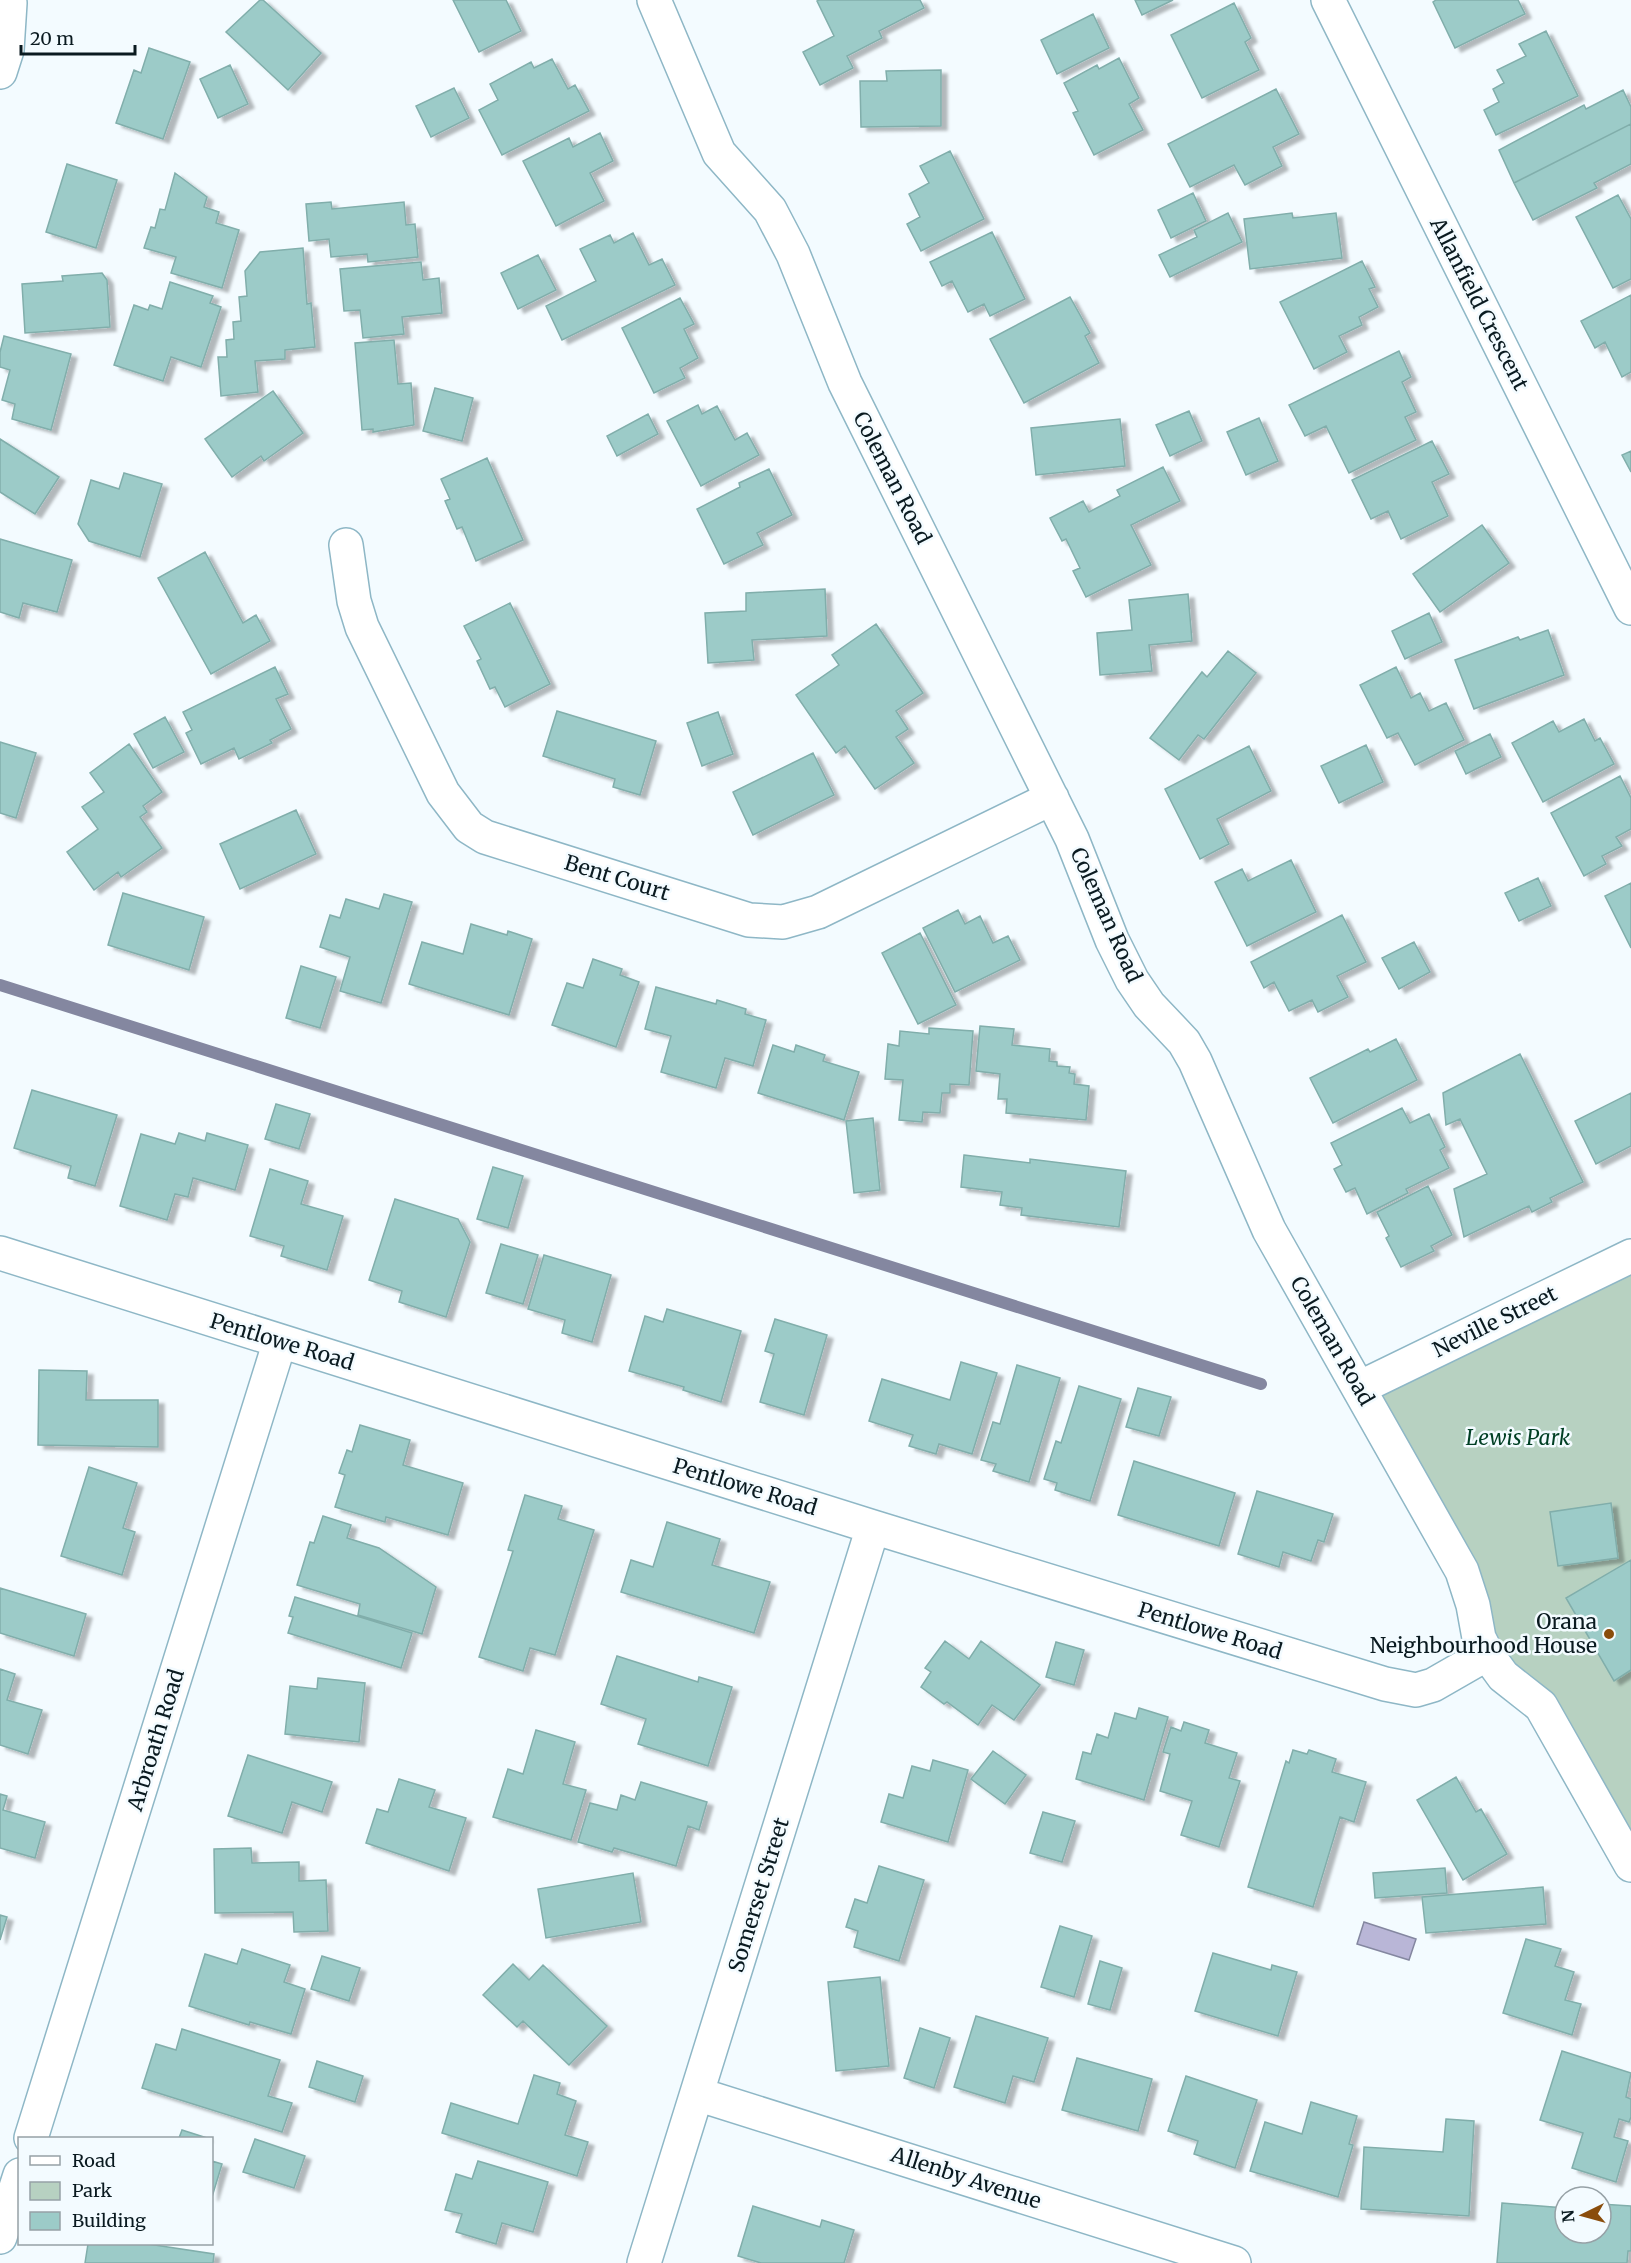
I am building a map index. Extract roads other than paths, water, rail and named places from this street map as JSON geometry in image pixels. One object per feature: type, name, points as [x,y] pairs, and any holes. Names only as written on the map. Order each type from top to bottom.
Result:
[{"type":"street","name":"Coleman Road","points":[[654,0],[719,153],[770,210],[793,254],[845,383],[1072,839],[1112,940],[1132,980],[1149,1005],[1184,1042],[1195,1061],[1269,1230],[1462,1571],[1473,1605],[1479,1638],[1487,1654],[1503,1676],[1541,1706],[1631,1865]]},
{"type":"street","name":"Allanfield Crescent","points":[[1328,0],[1631,608]]},
{"type":"street","points":[[0,72],[7,50],[11,2]]},
{"type":"street","name":"Bent Court","points":[[346,545],[354,601],[362,627],[443,793],[469,827],[485,837],[749,920],[783,922],[818,912],[1052,798]]},
{"type":"street","name":"Pentlowe Road","points":[[0,1253],[873,1527],[1399,1688],[1416,1690],[1433,1685],[1487,1654]]},
{"type":"street","name":"Neville Street","points":[[1359,1388],[1631,1256]]},
{"type":"street","name":"Arbroath Road","points":[[32,2137],[280,1341]]},
{"type":"street","name":"Somerset Street","points":[[644,2263],[873,1527]]},
{"type":"street","name":"Allenby Avenue","points":[[697,2094],[1234,2263]]},
{"type":"street","points":[[0,2237],[18,2181]]},
{"type":"waterway","points":[[0,985],[1261,1384]]},
{"type":"place","name":"Orana Neighbourhood House","points":[[1609,1634]]},
{"type":"park label","name":"Lewis Park","points":[[1518,1438]]}]
